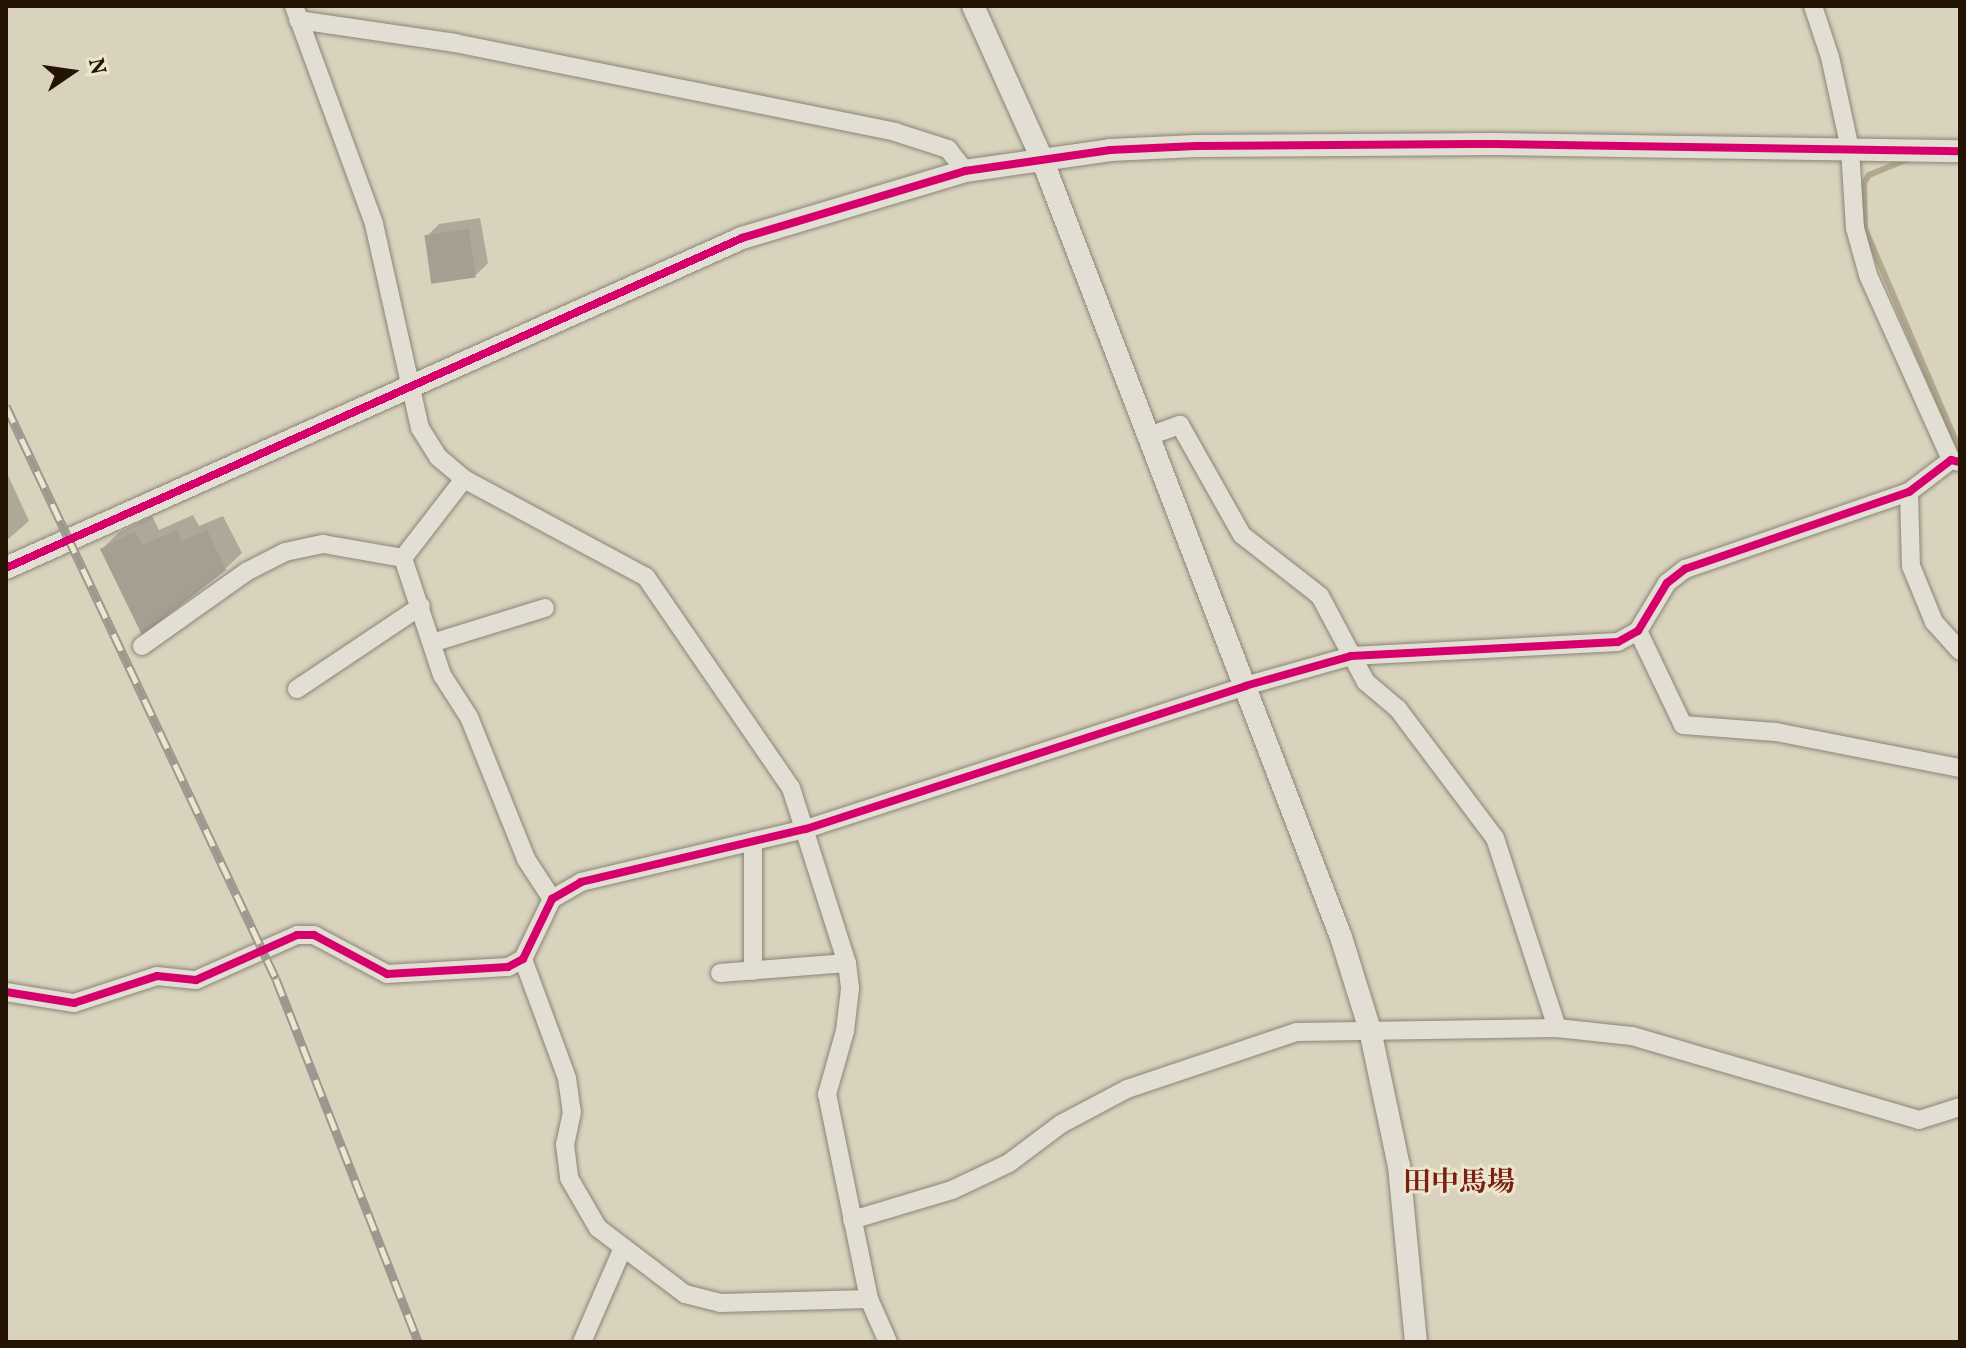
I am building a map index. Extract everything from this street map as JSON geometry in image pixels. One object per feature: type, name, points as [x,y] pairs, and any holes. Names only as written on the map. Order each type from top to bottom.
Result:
[{"type":"street","points":[[973,6],[1042,159],[1341,937],[1370,1030],[1399,1166],[1416,1342]]},
{"type":"street","points":[[6,992],[74,1003],[157,976],[196,980],[297,935],[314,935],[387,974],[508,967],[523,959],[552,899],[581,882],[806,829],[1245,686],[1351,656],[1580,648],[1618,642],[1638,631],[1667,583],[1685,569],[1909,492],[1955,461],[1868,275],[1855,228],[1850,149],[1830,57],[1813,6]]},
{"type":"street","points":[[296,13],[895,132],[948,149],[965,171]]},
{"type":"street","points":[[296,13],[374,224],[420,428],[438,457],[464,479],[646,577],[791,788],[847,963],[850,989],[845,1031],[827,1094],[869,1299],[888,1342]]},
{"type":"street","points":[[6,568],[408,383],[742,238],[965,171],[1042,159],[1196,146],[1960,151]]},
{"type":"street","points":[[1149,436],[1180,425],[1242,535],[1320,596],[1366,682],[1398,709],[1414,737],[1441,762],[1495,838],[1557,1028]]},
{"type":"street","points":[[403,558],[464,479]]},
{"type":"street","points":[[1909,492],[1911,566],[1934,622],[1960,651]]},
{"type":"street","points":[[142,646],[246,572],[285,552],[323,544],[403,558]]},
{"type":"street","points":[[403,558],[435,642],[442,675],[469,717],[526,859],[552,899]]},
{"type":"street","points":[[297,689],[421,606]]},
{"type":"street","points":[[435,642],[545,608]]},
{"type":"street","points":[[1638,631],[1683,725],[1776,732],[1960,768]]},
{"type":"street","points":[[753,841],[753,971]]},
{"type":"street","points":[[523,959],[567,1078],[572,1112],[565,1144],[569,1178],[598,1228],[622,1250],[685,1294],[720,1303],[869,1299]]},
{"type":"street","points":[[720,973],[847,963]]},
{"type":"street","points":[[852,1220],[952,1190],[1009,1163],[1061,1124],[1127,1089],[1296,1032],[1557,1028],[1632,1036],[1919,1120],[1960,1107]]},
{"type":"street","points":[[582,1342],[622,1250]]},
{"type":"building","points":[[469,229],[476,278],[431,284],[424,235]]},
{"type":"building","points":[[177,530],[182,541],[207,530],[226,570],[142,635],[100,549],[135,531],[142,545]]},
{"type":"waterway","points":[[1908,159],[1869,175],[1864,183],[1865,229],[1960,451]]},
{"type":"railway","points":[[6,406],[276,979],[418,1342]]},
{"type":"cycle path","points":[[6,568],[742,238],[965,171],[1110,150],[1196,146],[1495,144],[1960,151]]},
{"type":"cycle path","points":[[6,992],[74,1003],[157,976],[196,980],[297,935],[314,935],[387,974],[508,967],[523,959],[552,899],[581,882],[806,829],[1245,686],[1351,656],[1618,642],[1638,631],[1667,583],[1685,569],[1909,492],[1951,460],[1960,462]]},
{"type":"district","name":"田中馬場","points":[[1459,1184]]}]
